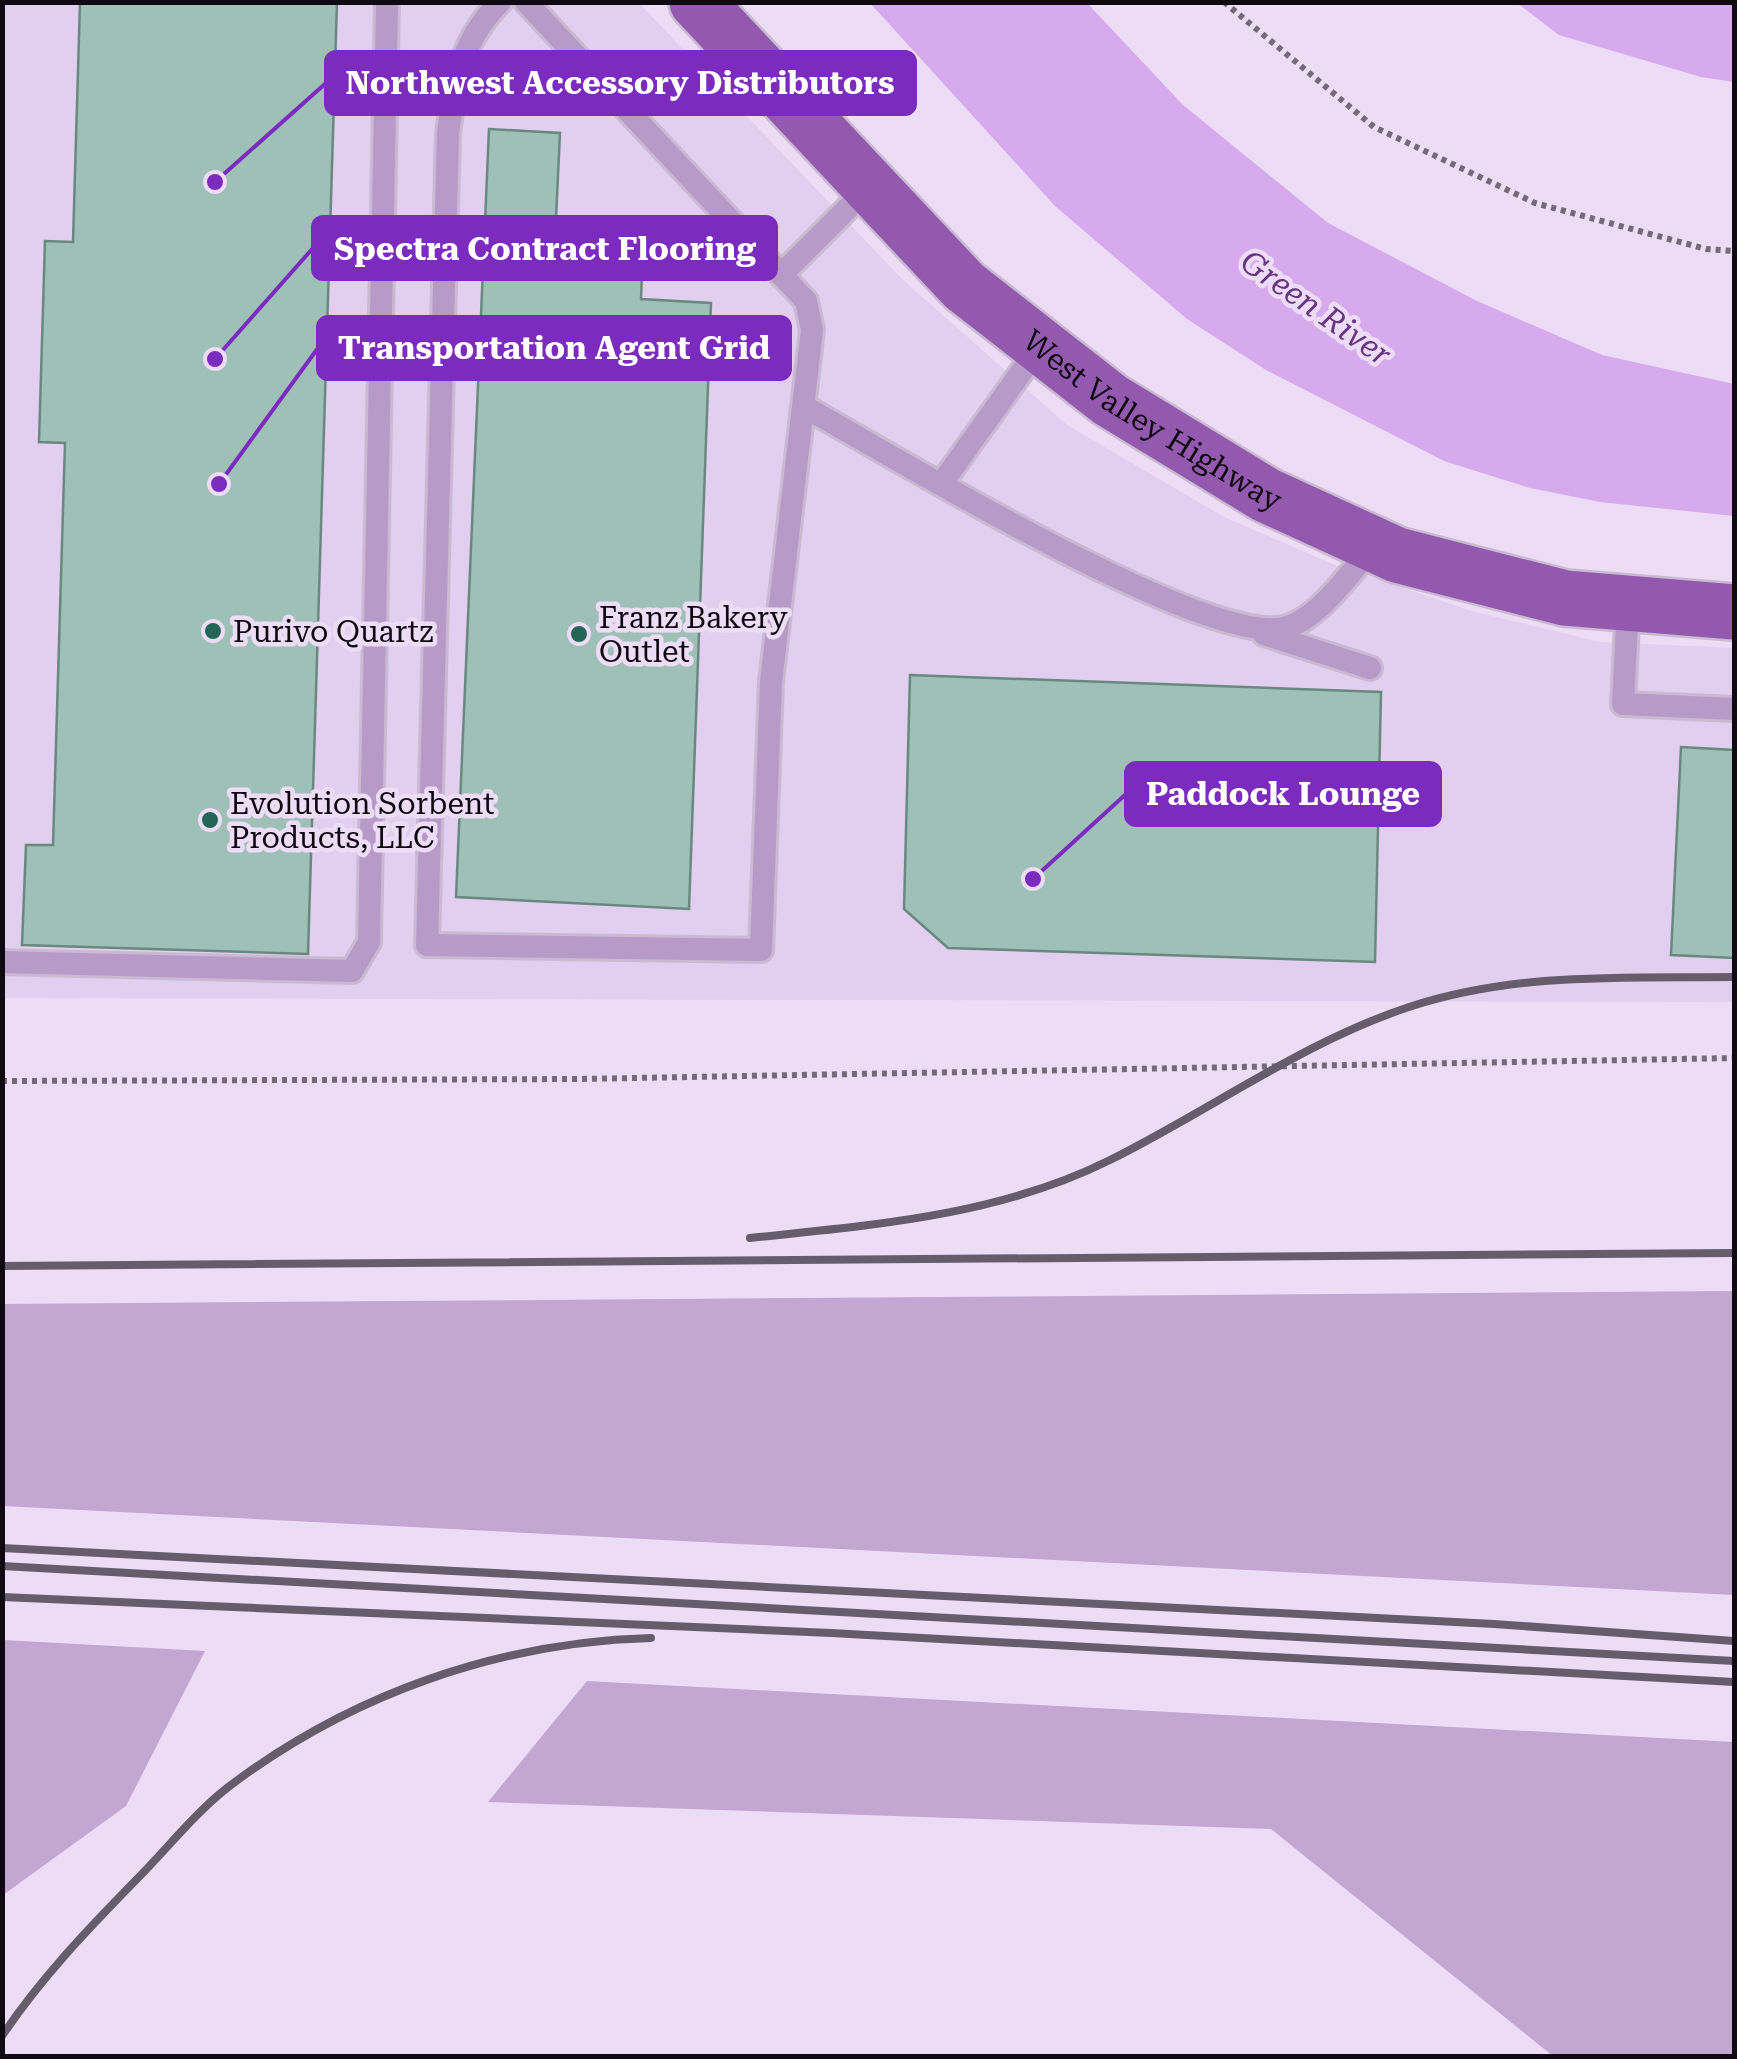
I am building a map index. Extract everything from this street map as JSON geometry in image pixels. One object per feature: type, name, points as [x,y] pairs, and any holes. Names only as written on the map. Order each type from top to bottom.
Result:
[{"type":"main road","name":"West Valley Highway","points":[[697,2],[964,286],[1110,400],[1266,494],[1397,555],[1564,598],[1734,612]]},
{"type":"lane","points":[[2,962],[352,971],[369,942],[387,2]]},
{"type":"lane","points":[[500,2],[476,26],[456,76],[448,132],[426,945],[762,950],[771,682],[812,330],[806,301],[526,2]]},
{"type":"lane","points":[[782,275],[870,186]]},
{"type":"lane","points":[[942,483],[1040,346]]},
{"type":"lane","points":[[803,406],[1076,557],[1173,603],[1370,668]]},
{"type":"lane","points":[[1242,626],[1284,628],[1306,618],[1376,545]]},
{"type":"lane","points":[[1628,603],[1623,704],[1734,709]]},
{"type":"path","points":[[1224,2],[1374,127],[1535,203],[1706,249],[1734,251]]},
{"type":"path","points":[[2,1081],[580,1079],[1734,1058]]},
{"type":"shaded area","points":[[3,3],[639,3],[902,279],[1067,425],[1224,517],[1335,565],[1475,612],[1600,642],[1734,648],[1734,1002],[3,998]]},
{"type":"shaded area","points":[[1734,1291],[1734,1595],[3,1506],[3,1304]]},
{"type":"shaded area","points":[[3,1640],[205,1651],[126,1806],[3,1895]]},
{"type":"shaded area","points":[[587,1681],[1734,1742],[1734,2056],[1553,2056],[1271,1829],[488,1802]]},
{"type":"water","name":"Green River","points":[[870,3],[1087,3],[1183,105],[1328,223],[1477,301],[1602,355],[1734,384],[1734,516],[1600,502],[1530,488],[1444,461],[1266,370],[1187,319],[1055,206]]},
{"type":"water","points":[[1517,3],[1734,3],[1734,82],[1701,77],[1559,35]]},
{"type":"building","points":[[80,2],[337,2],[308,954],[22,945],[26,845],[53,845],[65,443],[39,442],[45,241],[73,242]]},
{"type":"building","points":[[489,129],[560,133],[556,218],[644,223],[641,299],[711,303],[689,909],[456,897]]},
{"type":"building","points":[[910,675],[1381,692],[1375,962],[948,948],[904,909]]},
{"type":"building","points":[[1681,747],[1734,750],[1734,958],[1671,955]]},
{"type":"railway","points":[[750,1238],[934,1215],[1024,1194],[1110,1160],[1333,1038],[1412,1006],[1452,995],[1572,979],[1734,977]]},
{"type":"railway","points":[[2,1266],[1734,1253]]},
{"type":"railway","points":[[2,1548],[1494,1624],[1734,1641]]},
{"type":"railway","points":[[2,1566],[1734,1661]]},
{"type":"railway","points":[[2,1597],[831,1633],[1734,1682]]},
{"type":"railway","points":[[2,2036],[66,1955],[192,1821],[227,1788],[274,1755],[323,1726],[427,1680],[537,1650],[651,1638]]},
{"type":"place","name":"Northwest Accessory Distributors","points":[[215,182]]},
{"type":"place","name":"Spectra Contract Flooring","points":[[215,359]]},
{"type":"place","name":"Transportation Agent Grid","points":[[219,484]]},
{"type":"place","name":"Purivo Quartz","points":[[213,631]]},
{"type":"place","name":"Franz Bakery Outlet","points":[[579,634]]},
{"type":"place","name":"Evolution Sorbent Products, LLC","points":[[210,820]]},
{"type":"place","name":"Paddock Lounge","points":[[1033,879]]}]
